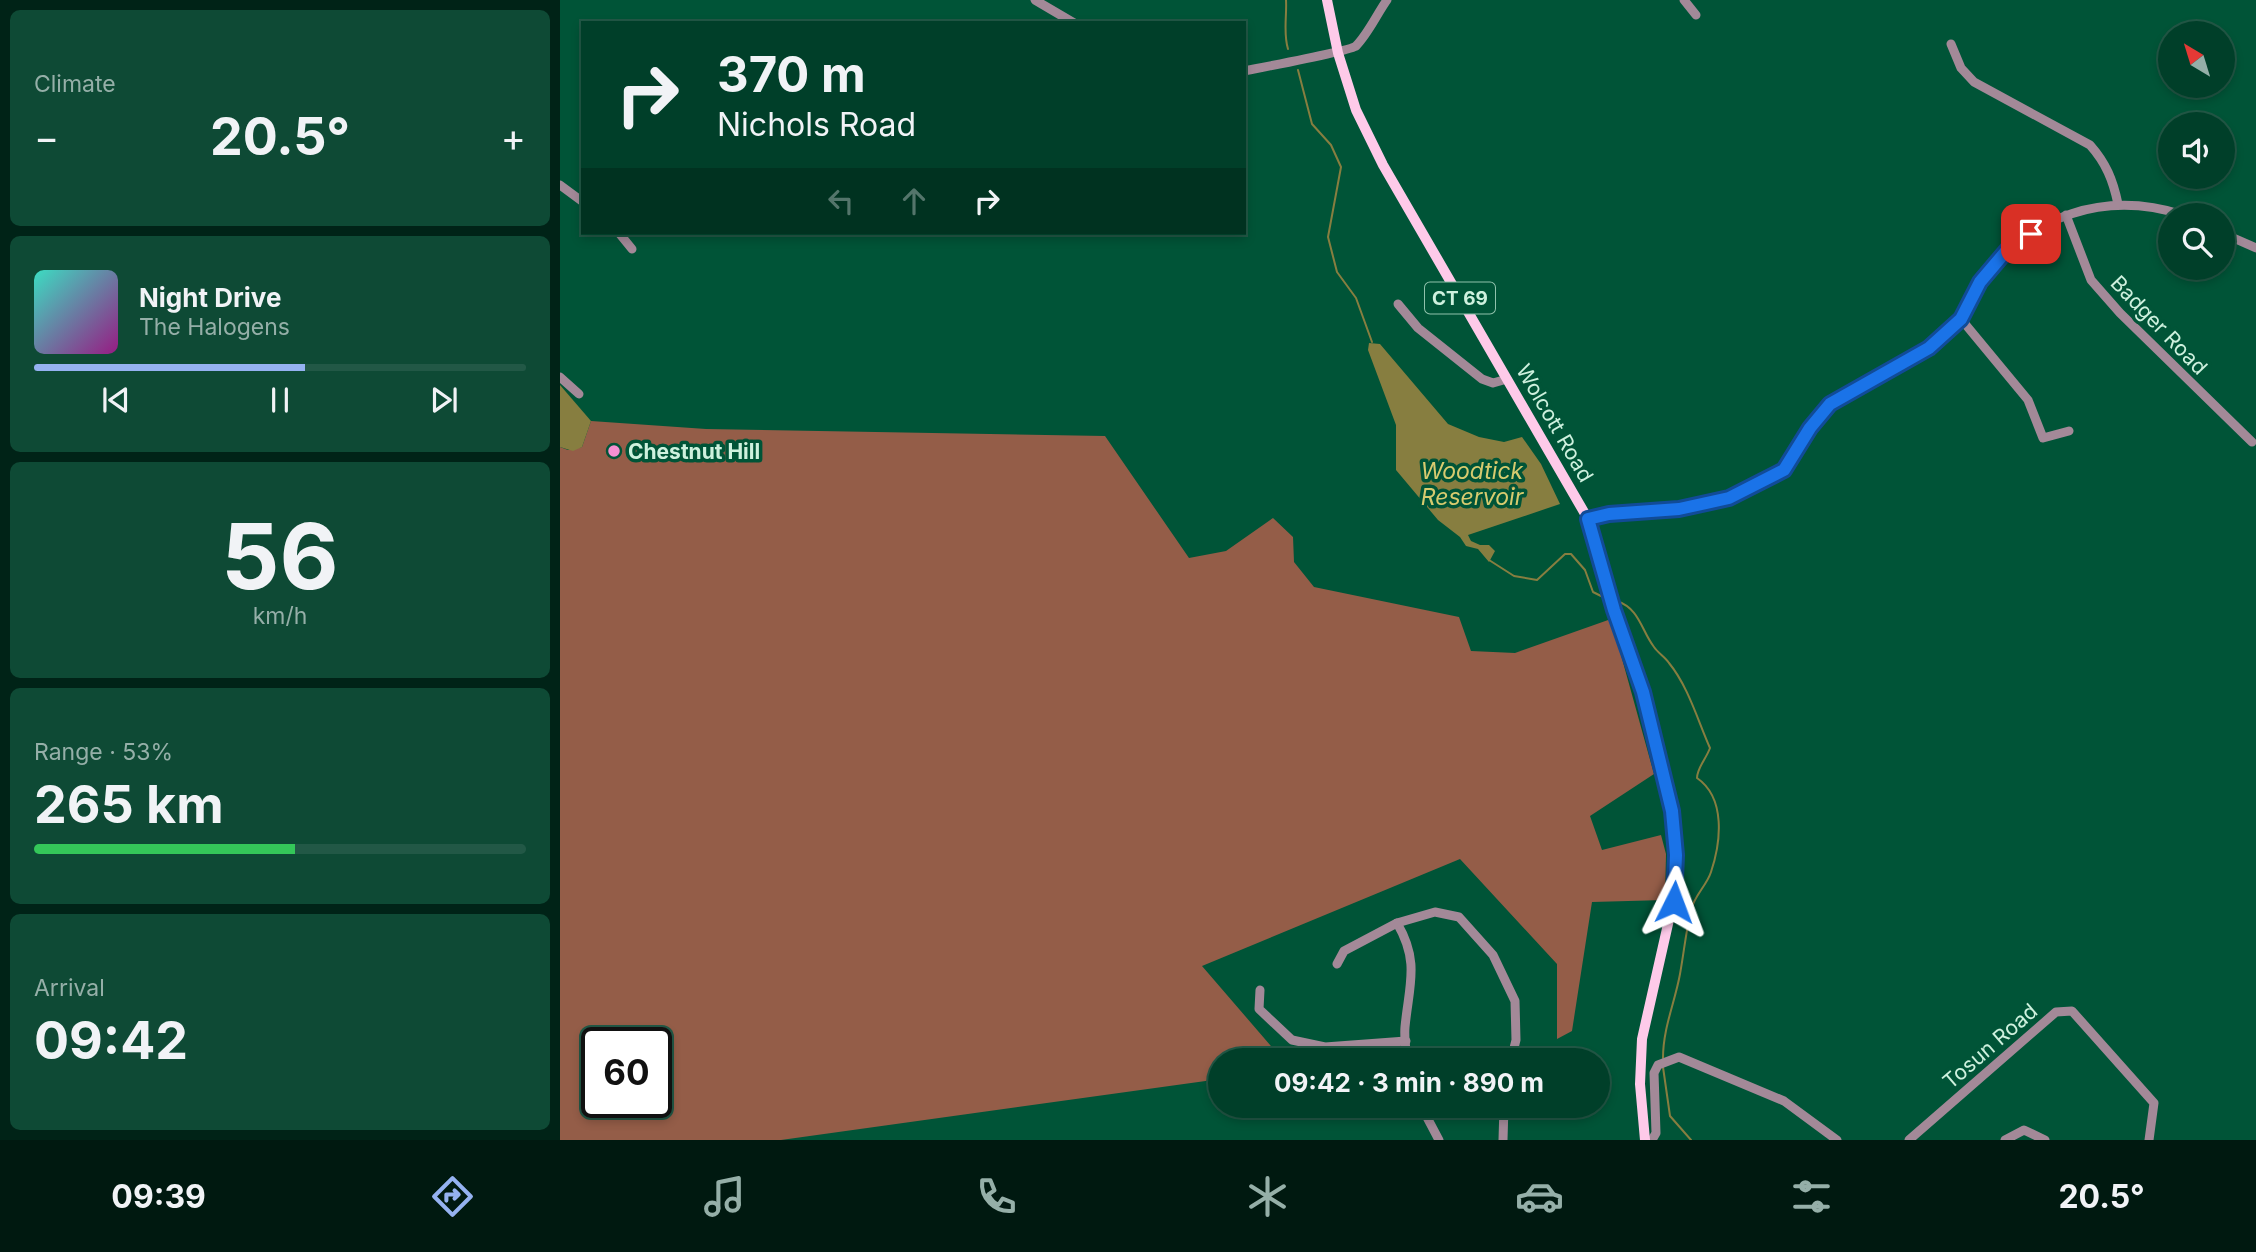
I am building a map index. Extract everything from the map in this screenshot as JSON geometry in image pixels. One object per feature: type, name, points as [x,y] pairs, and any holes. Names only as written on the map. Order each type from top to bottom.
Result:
[{"type":"main road","name":"Wolcott Road","points":[[1327,0],[1338,53],[1356,110],[1383,165],[1588,519],[1608,590],[1644,696],[1672,811],[1676,855],[1674,902],[1642,1039],[1640,1084],[1645,1140]]},
{"type":"street","points":[[1035,0],[1071,21]]},
{"type":"street","points":[[1246,71],[1302,57],[1338,53],[1355,47],[1387,0]]},
{"type":"street","points":[[1684,0],[1696,15]]},
{"type":"street","points":[[1951,44],[1961,68],[1974,82],[2090,145],[2103,160],[2113,182],[2118,204]]},
{"type":"street","points":[[560,185],[581,201]]},
{"type":"street","points":[[1588,519],[1609,514],[1679,509],[1729,498],[1784,470],[1810,428],[1830,404],[1929,348],[1961,319],[1980,282],[2013,243],[2066,215],[2099,206],[2118,204],[2158,208]]},
{"type":"street","name":"Badger Road","points":[[2066,215],[2091,280],[2120,313],[2252,442]]},
{"type":"street","points":[[621,235],[632,249]]},
{"type":"street","points":[[2235,239],[2256,248]]},
{"type":"street","points":[[1398,304],[1418,328],[1482,379],[1493,383],[1507,379]]},
{"type":"street","points":[[1961,319],[2028,400],[2043,438],[2069,432]]},
{"type":"street","points":[[560,377],[579,394]]},
{"type":"street","points":[[1337,964],[1344,951],[1397,923],[1435,912],[1460,917],[1493,955],[1515,1001],[1514,1048]]},
{"type":"street","points":[[1397,923],[1408,941],[1413,971],[1405,1029],[1407,1048]]},
{"type":"street","points":[[1260,990],[1259,1009],[1292,1040],[1325,1047],[1406,1041]]},
{"type":"street","name":"Tosun Road","points":[[1909,1140],[2056,1012],[2072,1011],[2154,1103],[2148,1140]]},
{"type":"street","points":[[1652,1140],[1656,1133],[1652,1084],[1658,1065],[1675,1057],[1784,1101],[1837,1140]]},
{"type":"street","points":[[1428,1118],[1439,1140]]},
{"type":"street","points":[[1503,1140],[1504,1118]]},
{"type":"street","points":[[2005,1140],[2024,1130],[2045,1140]]},
{"type":"shaded area","points":[[591,421],[706,429],[1105,436],[1189,558],[1226,551],[1273,518],[1293,537],[1294,562],[1314,587],[1459,617],[1471,651],[1515,653],[1611,619],[1654,774],[1590,816],[1602,850],[1661,835],[1666,854],[1665,900],[1592,902],[1572,1031],[1557,1039],[1557,964],[1460,859],[1202,966],[1273,1048],[1208,1048],[1208,1081],[781,1140],[560,1140],[560,447],[568,450],[582,447]]},
{"type":"water","name":"Woodtick Reservoir","points":[[1369,343],[1380,344],[1448,424],[1479,437],[1504,442],[1522,437],[1541,464],[1560,504],[1468,535],[1471,541],[1489,545],[1495,551],[1489,562],[1478,549],[1466,546],[1460,537],[1438,520],[1396,470],[1396,425],[1368,350]]},
{"type":"water","points":[[560,385],[591,421],[582,447],[573,451],[560,447]]},
{"type":"waterway","points":[[1286,0],[1285,31],[1288,49]]},
{"type":"waterway","points":[[1298,70],[1312,124],[1331,145],[1341,167],[1328,237],[1337,272],[1356,298],[1372,342]]},
{"type":"waterway","points":[[1489,560],[1514,576],[1537,580],[1565,554],[1571,554],[1585,570],[1593,592],[1605,598]]},
{"type":"waterway","points":[[1617,601],[1631,609],[1656,649],[1676,672],[1687,693],[1710,748],[1697,778],[1713,797],[1719,821],[1711,872],[1691,910],[1680,974],[1665,1036],[1663,1058]]},
{"type":"waterway","points":[[1663,1067],[1670,1116],[1691,1140]]},
{"type":"place","name":"Chestnut Hill","points":[[614,451]]},
{"type":"route","points":[[1674,902],[1676,855],[1672,811],[1653,742],[1643,692],[1614,610],[1588,519],[1609,514],[1679,509],[1729,498],[1784,470],[1810,428],[1830,404],[1929,348],[1961,319],[1980,282],[2013,243],[2031,234]]}]
